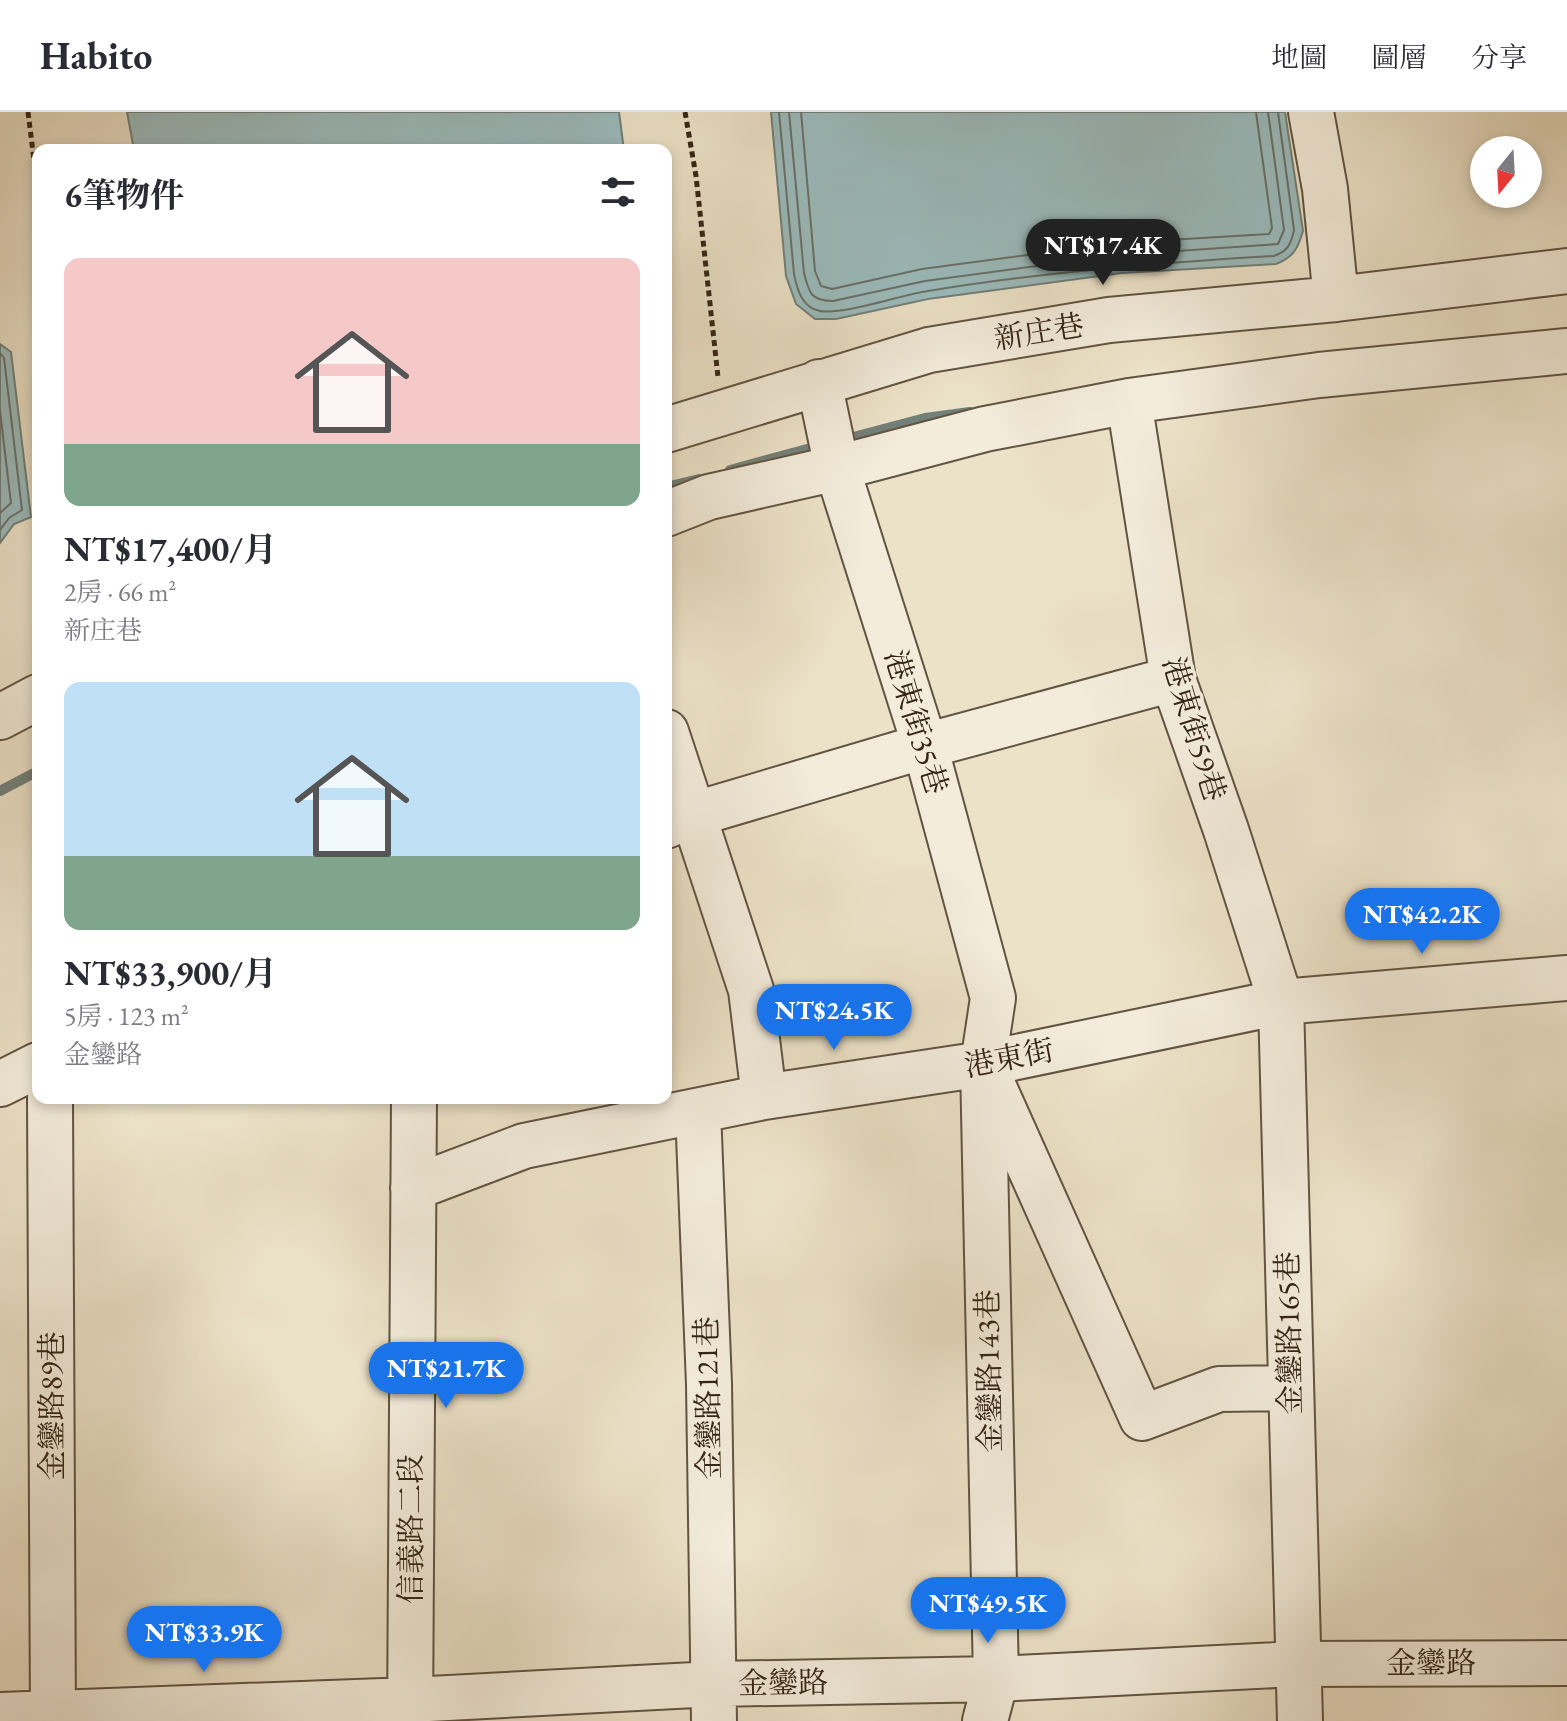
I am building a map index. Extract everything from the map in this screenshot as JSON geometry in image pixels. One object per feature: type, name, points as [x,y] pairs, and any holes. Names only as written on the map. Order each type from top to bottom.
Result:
[{"type":"street","points":[[1311,112],[1325,189],[1336,299]]},
{"type":"street","name":"新庄巷","points":[[672,428],[929,350],[1096,322],[1336,299],[1567,271]]},
{"type":"street","points":[[672,512],[709,497],[837,468],[985,429],[1129,401],[1319,375],[1567,351]]},
{"type":"street","name":"港東街35巷","points":[[819,382],[837,468],[925,746],[993,998],[983,1064]]},
{"type":"street","name":"港東街59巷","points":[[1129,401],[1173,679],[1281,1002]]},
{"type":"street","points":[[679,820],[925,746],[1173,679]]},
{"type":"street","points":[[0,717],[32,700]]},
{"type":"street","points":[[672,773],[679,820],[751,990],[764,1097]]},
{"type":"street","name":"港東街","points":[[413,1188],[524,1146],[764,1097],[983,1064],[1281,1002],[1567,978]]},
{"type":"street","name":"金鑾路165巷","points":[[1281,1002],[1300,1721]]},
{"type":"street","points":[[983,1064],[1142,1418],[1219,1389],[1291,1388]]},
{"type":"street","name":"金鑾路143巷","points":[[983,1064],[996,1679],[985,1721]]},
{"type":"street","points":[[0,1084],[32,1068]]},
{"type":"street","name":"金鑾路89巷","points":[[50,1104],[53,1718]]},
{"type":"street","name":"信義路二段","points":[[410,1711],[414,1104]]},
{"type":"street","name":"金鑾路121巷","points":[[698,1111],[709,1384],[714,1702]]},
{"type":"street","name":"金鑾路","points":[[0,1715],[53,1718],[714,1702],[996,1679],[1297,1664],[1567,1663]]},
{"type":"path","points":[[28,112],[32,144]]},
{"type":"path","points":[[685,112],[696,176],[722,412]]},
{"type":"water","points":[[127,112],[619,112],[623,144],[133,144]]},
{"type":"water","points":[[771,112],[1285,112],[1303,231],[1294,251],[1276,264],[1122,273],[928,299],[836,319],[815,319],[796,304],[786,276]]},
{"type":"water","points":[[0,344],[11,352],[31,517],[14,524],[0,543]]},
{"type":"waterway","points":[[842,440],[925,418],[970,412]]},
{"type":"waterway","points":[[730,470],[822,445]]},
{"type":"waterway","points":[[672,486],[699,479]]},
{"type":"waterway","points":[[0,791],[32,774]]}]
